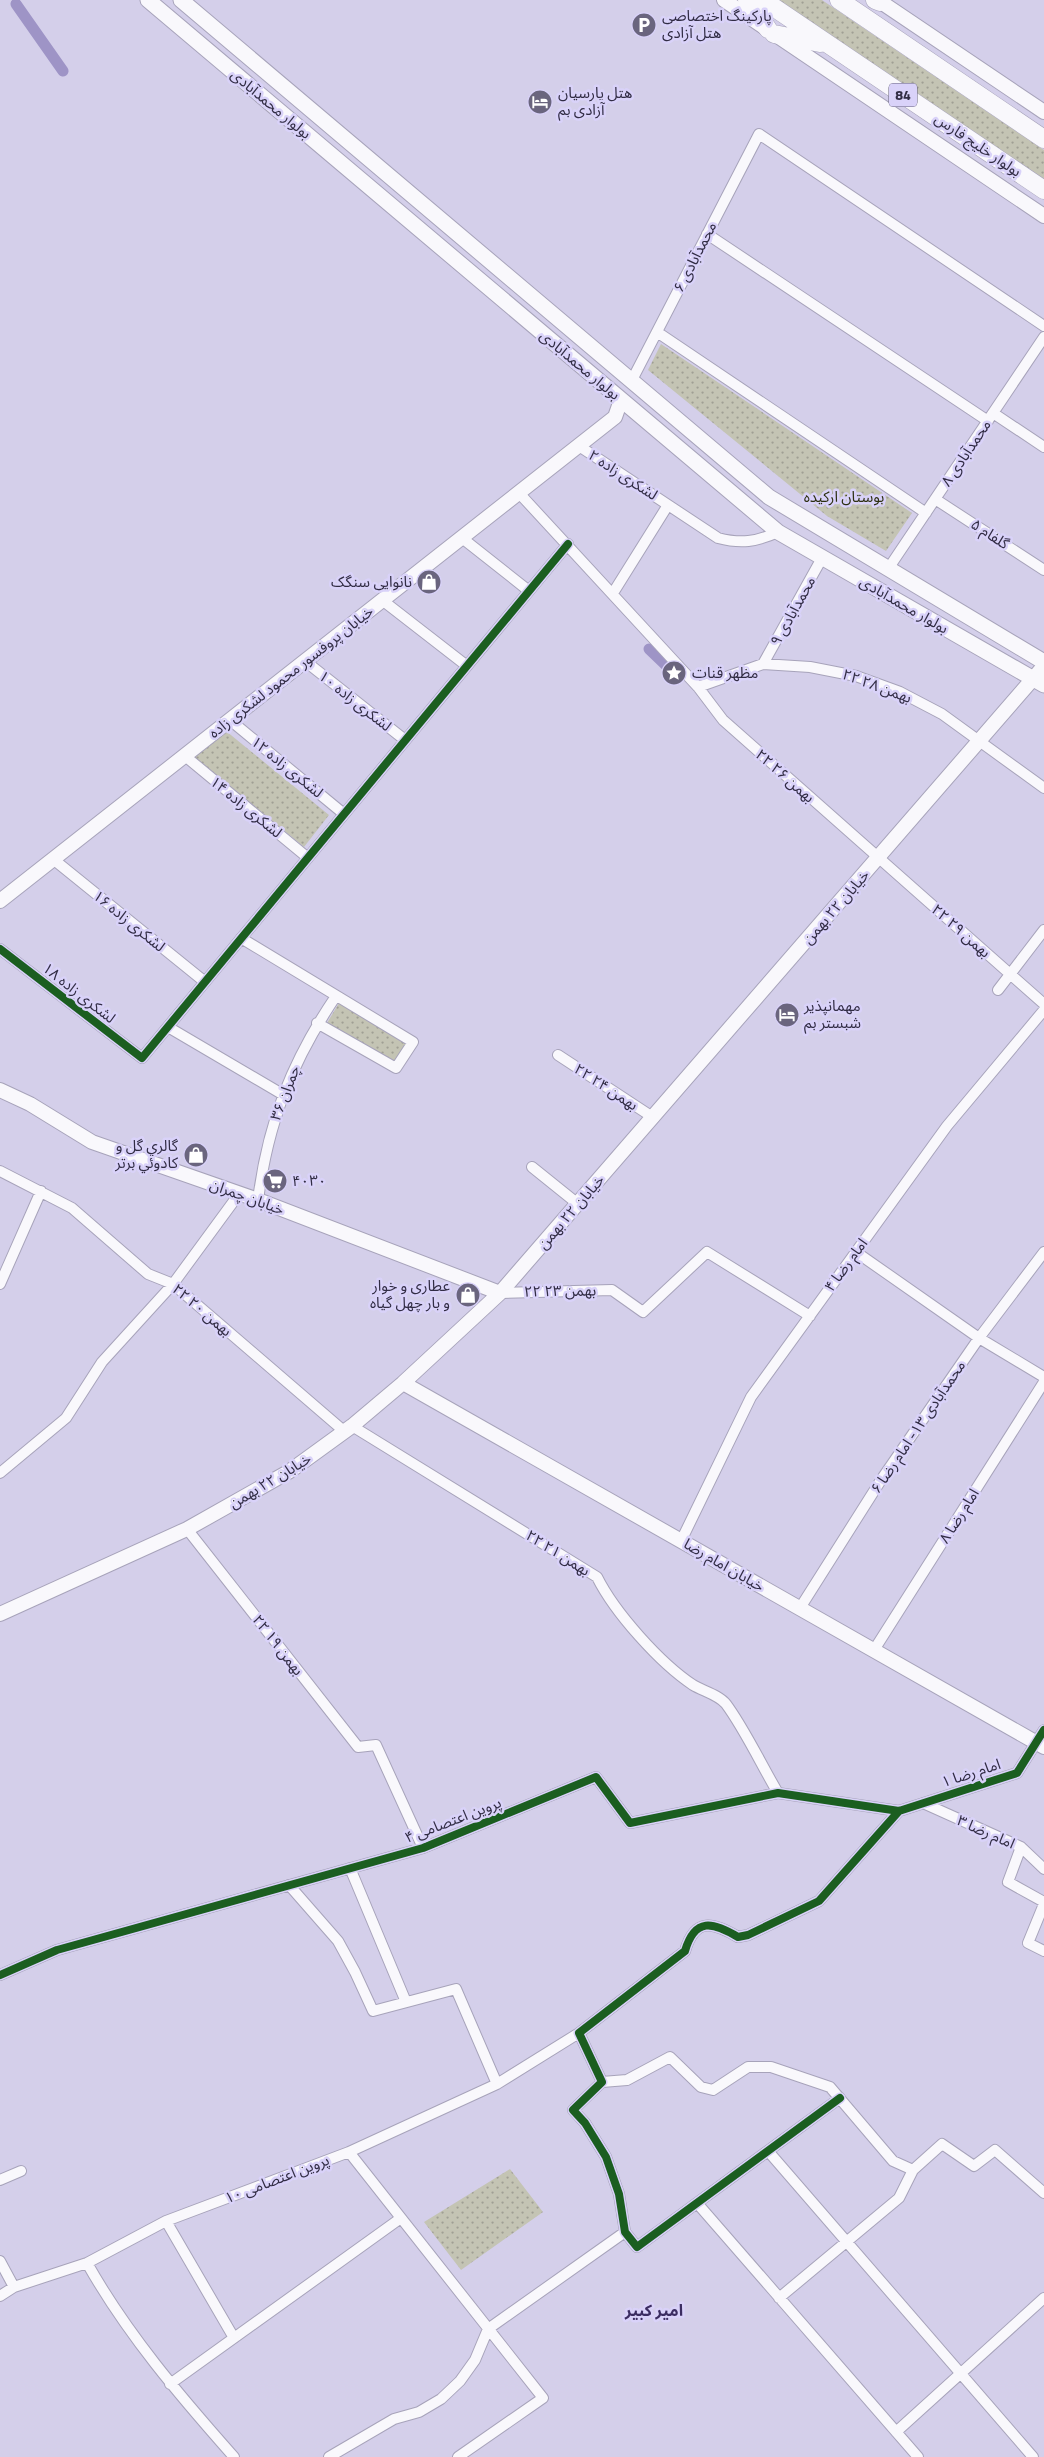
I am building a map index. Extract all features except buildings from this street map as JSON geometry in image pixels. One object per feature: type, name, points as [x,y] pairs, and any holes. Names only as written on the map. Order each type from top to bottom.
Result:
[{"type":"highway","points":[[747,0],[771,32],[830,45]]},
{"type":"highway","name":"بولوار خلیج فارس","points":[[763,0],[1044,190]]},
{"type":"highway","points":[[839,0],[1044,138]]},
{"type":"main road","name":"بولوار محمدآبادی","points":[[148,0],[778,532],[1039,682]]},
{"type":"main road","name":"بولوار محمدآبادی","points":[[181,0],[769,497],[1044,664]]},
{"type":"main road","points":[[621,400],[632,380]]},
{"type":"street","points":[[724,0],[1044,216]]},
{"type":"street","points":[[878,1],[1044,112]]},
{"type":"street","name":"محمدآبادی ۶","points":[[632,380],[759,134],[1044,326]]},
{"type":"street","points":[[707,234],[990,417],[1044,447]]},
{"type":"street","points":[[657,332],[926,513]]},
{"type":"street","name":"محمدآبادی ۸","points":[[888,569],[1044,337]]},
{"type":"street","name":"خیابان پروفسور محمود لشکری زاده","points":[[0,901],[615,417],[621,400]]},
{"type":"street","name":"لشکری زاده ۲","points":[[579,446],[718,538],[732,542],[760,540],[778,532]]},
{"type":"street","name":"۲۲ بهمن ۲۶","points":[[519,493],[698,687],[723,720],[878,858]]},
{"type":"street","name":"گلفام ۵","points":[[935,499],[1044,570]]},
{"type":"street","points":[[613,593],[668,505]]},
{"type":"street","points":[[462,538],[529,592]]},
{"type":"street","points":[[282,1094],[168,1027],[568,544]]},
{"type":"street","name":"محمدآبادی ۹","points":[[763,664],[822,558]]},
{"type":"street","points":[[382,600],[467,666]]},
{"type":"street","name":"لشکری زاده ١٠","points":[[305,661],[405,740]]},
{"type":"street","points":[[698,687],[763,664]]},
{"type":"street","name":"۲۲ بهمن ۲۸","points":[[763,664],[810,667],[847,674],[900,692],[942,714],[1044,788]]},
{"type":"street","name":"خیابان ۲۲ بهمن","points":[[0,1614],[187,1529],[290,1471],[348,1429],[403,1383],[500,1293],[980,741],[1039,682],[1044,664]]},
{"type":"street","name":"لشکری زاده ١٢","points":[[230,720],[344,814]]},
{"type":"street","name":"لشکری زاده ١۴","points":[[184,756],[308,858]]},
{"type":"street","name":"۲۲ بهمن ۲۹","points":[[878,858],[1044,1004]]},
{"type":"street","name":"لشکری زاده ١۶","points":[[53,859],[205,982]]},
{"type":"street","points":[[998,990],[1044,930]]},
{"type":"street","points":[[241,938],[413,1042],[396,1068],[317,1023]]},
{"type":"street","name":"لشکری زاده ۱۸","points":[[0,949],[142,1058],[168,1027]]},
{"type":"street","name":"چمران ۳۶","points":[[258,1200],[263,1164],[282,1094],[317,1023],[336,996]]},
{"type":"street","name":"امام رضا ۴","points":[[681,1541],[751,1397],[946,1126],[1044,1010]]},
{"type":"street","name":"۲۲ بهمن ۲۴","points":[[558,1055],[654,1118]]},
{"type":"street","name":"خیابان چمران","points":[[0,1090],[30,1104],[92,1142],[258,1200],[500,1293]]},
{"type":"street","points":[[532,1167],[578,1204]]},
{"type":"street","name":"۲۲ بهمن ۲۰","points":[[0,1171],[72,1208],[148,1274],[173,1284],[348,1429]]},
{"type":"street","points":[[0,1284],[4,1263],[41,1191]]},
{"type":"street","points":[[0,1473],[66,1418],[102,1362],[173,1284],[239,1194]]},
{"type":"street","name":"۲۲ بهمن ۲۳","points":[[500,1293],[612,1290],[643,1312],[706,1252],[810,1316]]},
{"type":"street","points":[[856,1252],[979,1338],[1044,1377]]},
{"type":"street","name":"محمدآبادی ۱۳- امام رضا ۶","points":[[800,1608],[881,1480],[979,1338],[1044,1252]]},
{"type":"street","name":"امام رضا ۸","points":[[874,1650],[1044,1382]]},
{"type":"street","name":"خیابان امام رضا","points":[[403,1383],[1040,1745]]},
{"type":"street","name":"۲۲ بهمن ۲۱","points":[[348,1429],[597,1577],[604,1591],[621,1614],[665,1661],[693,1684],[725,1702],[778,1793]]},
{"type":"street","name":"۲۲ بهمن ۱۹","points":[[187,1529],[358,1747],[376,1745],[423,1848]]},
{"type":"street","name":"امام رضا ۱","points":[[899,1811],[1018,1773],[1040,1745],[1044,1730]]},
{"type":"street","name":"پروین اعتصامی ۴","points":[[0,1974],[56,1950],[423,1848],[596,1777],[630,1823],[778,1793],[899,1811]]},
{"type":"street","name":"امام رضا ۳","points":[[923,1803],[1020,1847],[1044,1870]]},
{"type":"street","points":[[349,2152],[497,2084],[578,2033],[685,1951],[689,1937],[697,1929],[709,1925],[721,1926],[738,1937],[748,1935],[819,1901],[899,1811]]},
{"type":"street","points":[[1020,1847],[1008,1882],[1044,1903],[1028,1943],[1044,1951]]},
{"type":"street","points":[[350,1868],[406,2002]]},
{"type":"street","points":[[290,1885],[338,1941],[356,1972],[373,2011],[456,1989],[497,2084]]},
{"type":"street","points":[[578,2033],[602,2082]]},
{"type":"street","points":[[840,2098],[637,2247],[626,2232],[619,2194],[606,2157],[585,2123],[573,2110],[602,2082],[627,2080],[670,2057],[701,2087],[714,2090],[748,2067],[771,2067],[830,2087],[840,2098],[892,2161],[913,2170]]},
{"type":"street","points":[[779,2298],[899,2198],[913,2170],[942,2144],[974,2166],[994,2150],[1044,2193]]},
{"type":"street","points":[[768,2151],[1034,2457]]},
{"type":"street","name":"پروین اعتصامی ۱۰","points":[[0,2296],[14,2287],[87,2263],[166,2221],[349,2152],[543,2398],[458,2457]]},
{"type":"street","points":[[0,2180],[21,2171]]},
{"type":"street","points":[[697,2203],[918,2457]]},
{"type":"street","points":[[170,2384],[401,2218]]},
{"type":"street","points":[[166,2221],[234,2338]]},
{"type":"street","points":[[329,2457],[394,2419],[419,2412],[441,2399],[460,2381],[475,2360],[488,2329],[626,2232]]},
{"type":"street","points":[[0,2261],[14,2287]]},
{"type":"street","points":[[87,2263],[102,2290],[170,2384],[234,2457]]},
{"type":"street","points":[[896,2432],[1044,2298]]},
{"type":"green space","points":[[779,0],[822,0],[1044,150],[1044,179]]},
{"type":"green space","name":"بوستان ارکیده","points":[[661,344],[912,513],[886,551],[827,516],[648,370]]},
{"type":"green space","points":[[226,731],[329,815],[304,847],[193,756]]},
{"type":"green space","points":[[339,1003],[408,1043],[396,1062],[327,1023]]},
{"type":"green space","points":[[510,2169],[543,2212],[461,2270],[424,2222]]},
{"type":"waterway","points":[[16,4],[63,71]]},
{"type":"waterway","points":[[649,649],[674,673]]},
{"type":"cycle path","points":[[0,949],[142,1058],[568,544]]},
{"type":"cycle path","points":[[0,1975],[57,1950],[423,1848],[596,1777],[630,1823],[778,1793],[899,1811],[1017,1773],[1044,1730]]},
{"type":"cycle path","points":[[840,2098],[637,2247],[625,2232],[619,2194],[606,2157],[585,2123],[573,2110],[602,2082],[579,2033],[685,1951],[694,1932],[700,1928],[713,1926],[738,1937],[748,1935],[819,1901],[899,1811]]},
{"type":"place","name":"پارکینگ اختصاصی هتل آزادی","points":[[644,25]]},
{"type":"place","name":"هتل پارسیان آزادی بم","points":[[540,102]]},
{"type":"place","name":"نانوایی سنگک","points":[[429,582]]},
{"type":"place","name":"مظهر قنات","points":[[674,673]]},
{"type":"place","name":"مهمانپذیر شبستر بم","points":[[787,1015]]},
{"type":"place","name":"گالري گل و كادوئي برتر","points":[[196,1155]]},
{"type":"place","name":"۴۰۳۰","points":[[275,1181]]},
{"type":"place","name":"عطاری و خوار و بار چهل گیاه","points":[[468,1295]]},
{"type":"district","name":"امیر کبیر","points":[[654,2310]]}]
